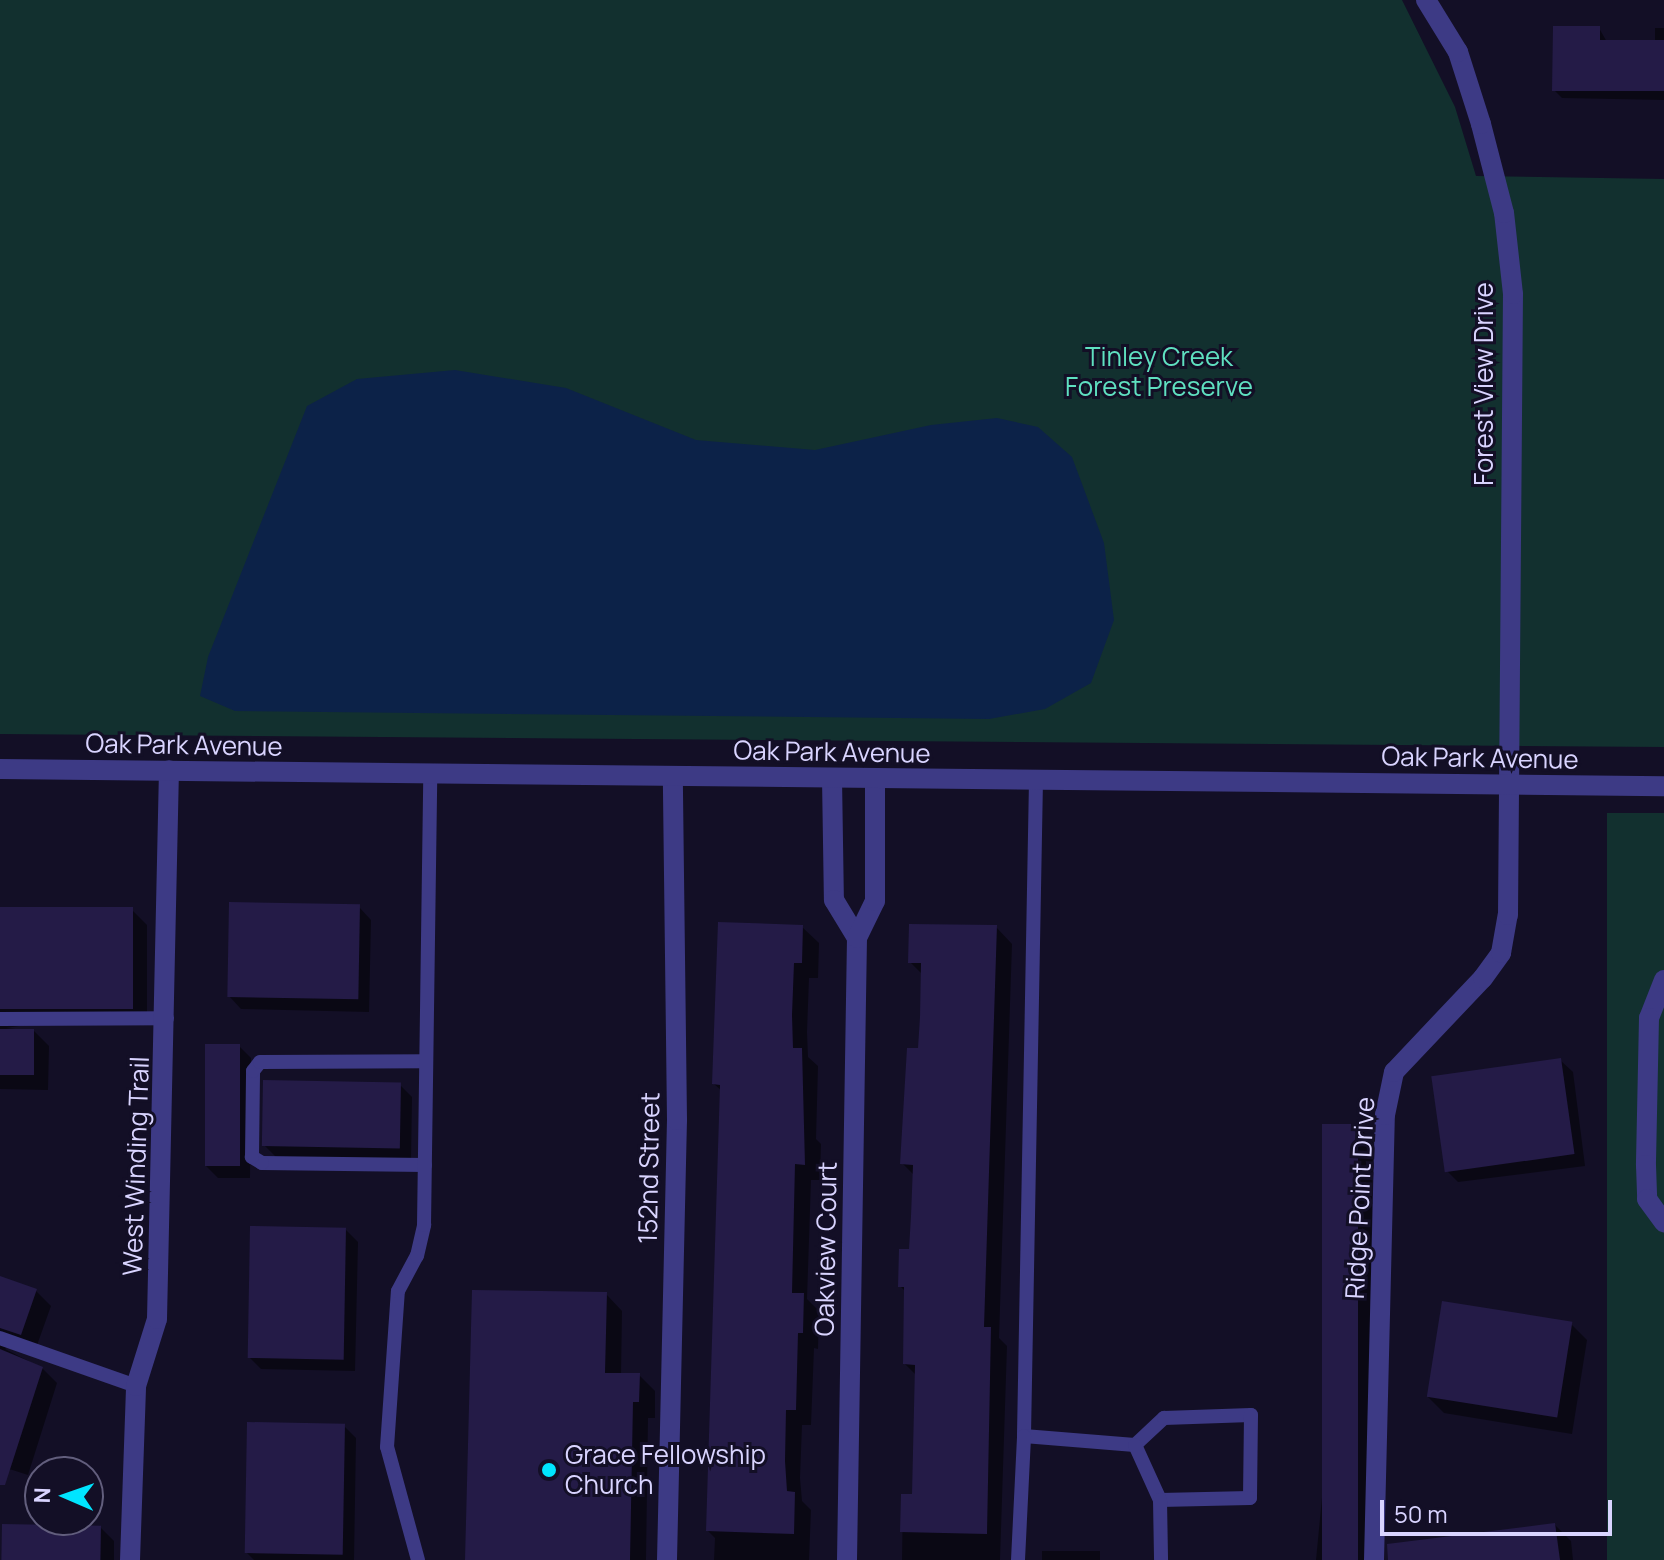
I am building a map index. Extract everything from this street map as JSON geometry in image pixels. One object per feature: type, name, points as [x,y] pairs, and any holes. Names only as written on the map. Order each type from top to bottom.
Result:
[{"type":"street","name":"Forest View Drive","points":[[1426,0],[1458,52],[1481,124],[1504,213],[1513,294],[1505,785]]},
{"type":"street","name":"Oak Park Avenue","points":[[0,769],[1664,786]]},
{"type":"street","name":"West Winding Trail","points":[[130,1560],[136,1386],[157,1319],[167,1018],[169,770]]},
{"type":"street","name":"152nd Street","points":[[667,1560],[677,1120],[673,776]]},
{"type":"street","points":[[832,778],[834,900],[857,938]]},
{"type":"street","name":"Oakview Court","points":[[847,1560],[857,938],[875,901],[875,778]]},
{"type":"street","name":"Ridge Point Drive","points":[[1374,1560],[1385,1115],[1394,1072],[1501,953],[1508,915],[1505,785]]},
{"type":"street","points":[[1664,980],[1649,1018],[1647,1199],[1664,1222]]},
{"type":"lane","points":[[418,1560],[387,1447],[398,1291],[417,1256],[424,1225],[430,773]]},
{"type":"lane","points":[[1018,1560],[1024,1436],[1036,780]]},
{"type":"lane","points":[[0,1019],[167,1018]]},
{"type":"lane","points":[[425,1165],[262,1163],[252,1157],[252,1114],[253,1071],[260,1062],[426,1061]]},
{"type":"lane","points":[[0,1338],[136,1386]]},
{"type":"lane","points":[[1024,1436],[1135,1445],[1164,1418],[1251,1415],[1250,1498],[1160,1500]]},
{"type":"lane","points":[[1135,1445],[1160,1500],[1161,1560]]},
{"type":"green space","name":"Tinley Creek Forest Preserve","points":[[0,0],[1402,0],[1455,107],[1476,176],[1664,179],[1664,747],[0,734]]},
{"type":"green space","points":[[1607,813],[1664,813],[1664,1560],[1607,1560]]},
{"type":"water","points":[[455,370],[566,388],[696,440],[815,450],[931,425],[997,418],[1038,427],[1072,457],[1104,543],[1114,620],[1091,683],[1045,709],[989,719],[235,711],[200,696],[208,657],[307,406],[357,379]]},
{"type":"building","points":[[1553,26],[1600,26],[1600,40],[1664,40],[1664,91],[1552,91]]},
{"type":"building","points":[[229,902],[360,904],[358,999],[227,997]]},
{"type":"building","points":[[0,907],[133,907],[133,1009],[0,1009]]},
{"type":"building","points":[[718,922],[803,925],[802,963],[794,963],[792,1015],[793,1048],[802,1048],[805,1165],[795,1164],[792,1293],[804,1293],[803,1333],[798,1333],[796,1410],[786,1410],[785,1461],[787,1491],[795,1492],[794,1534],[706,1531],[720,1085],[712,1084]]},
{"type":"building","points":[[909,924],[997,925],[984,1327],[991,1327],[987,1534],[900,1532],[901,1494],[912,1494],[915,1365],[903,1364],[904,1287],[898,1287],[899,1249],[909,1249],[913,1165],[900,1164],[907,1048],[918,1048],[921,963],[908,963]]},
{"type":"building","points":[[0,1029],[34,1029],[34,1075],[0,1075]]},
{"type":"building","points":[[205,1044],[240,1044],[240,1166],[205,1166]]},
{"type":"building","points":[[1561,1058],[1574,1154],[1445,1172],[1431,1076]]},
{"type":"building","points":[[263,1080],[401,1082],[400,1148],[262,1146]]},
{"type":"building","points":[[1322,1124],[1358,1124],[1358,1560],[1322,1560]]},
{"type":"building","points":[[250,1226],[346,1228],[344,1360],[248,1358]]},
{"type":"building","points":[[0,1276],[37,1289],[21,1335],[0,1328]]},
{"type":"building","name":"Grace Fellowship Church","points":[[472,1290],[607,1292],[605,1373],[640,1373],[639,1402],[633,1402],[630,1560],[465,1560]]},
{"type":"building","points":[[1442,1301],[1572,1322],[1557,1417],[1427,1397]]},
{"type":"building","points":[[0,1349],[43,1367],[5,1485],[0,1485]]},
{"type":"building","points":[[247,1422],[345,1424],[343,1555],[245,1553]]},
{"type":"building","points":[[1555,1523],[1560,1560],[1388,1560],[1387,1544]]},
{"type":"building","points":[[2,1524],[24,1524],[24,1536],[101,1536],[100,1560],[1,1560]]},
{"type":"place","name":"Grace Fellowship Church","points":[[549,1470]]}]
